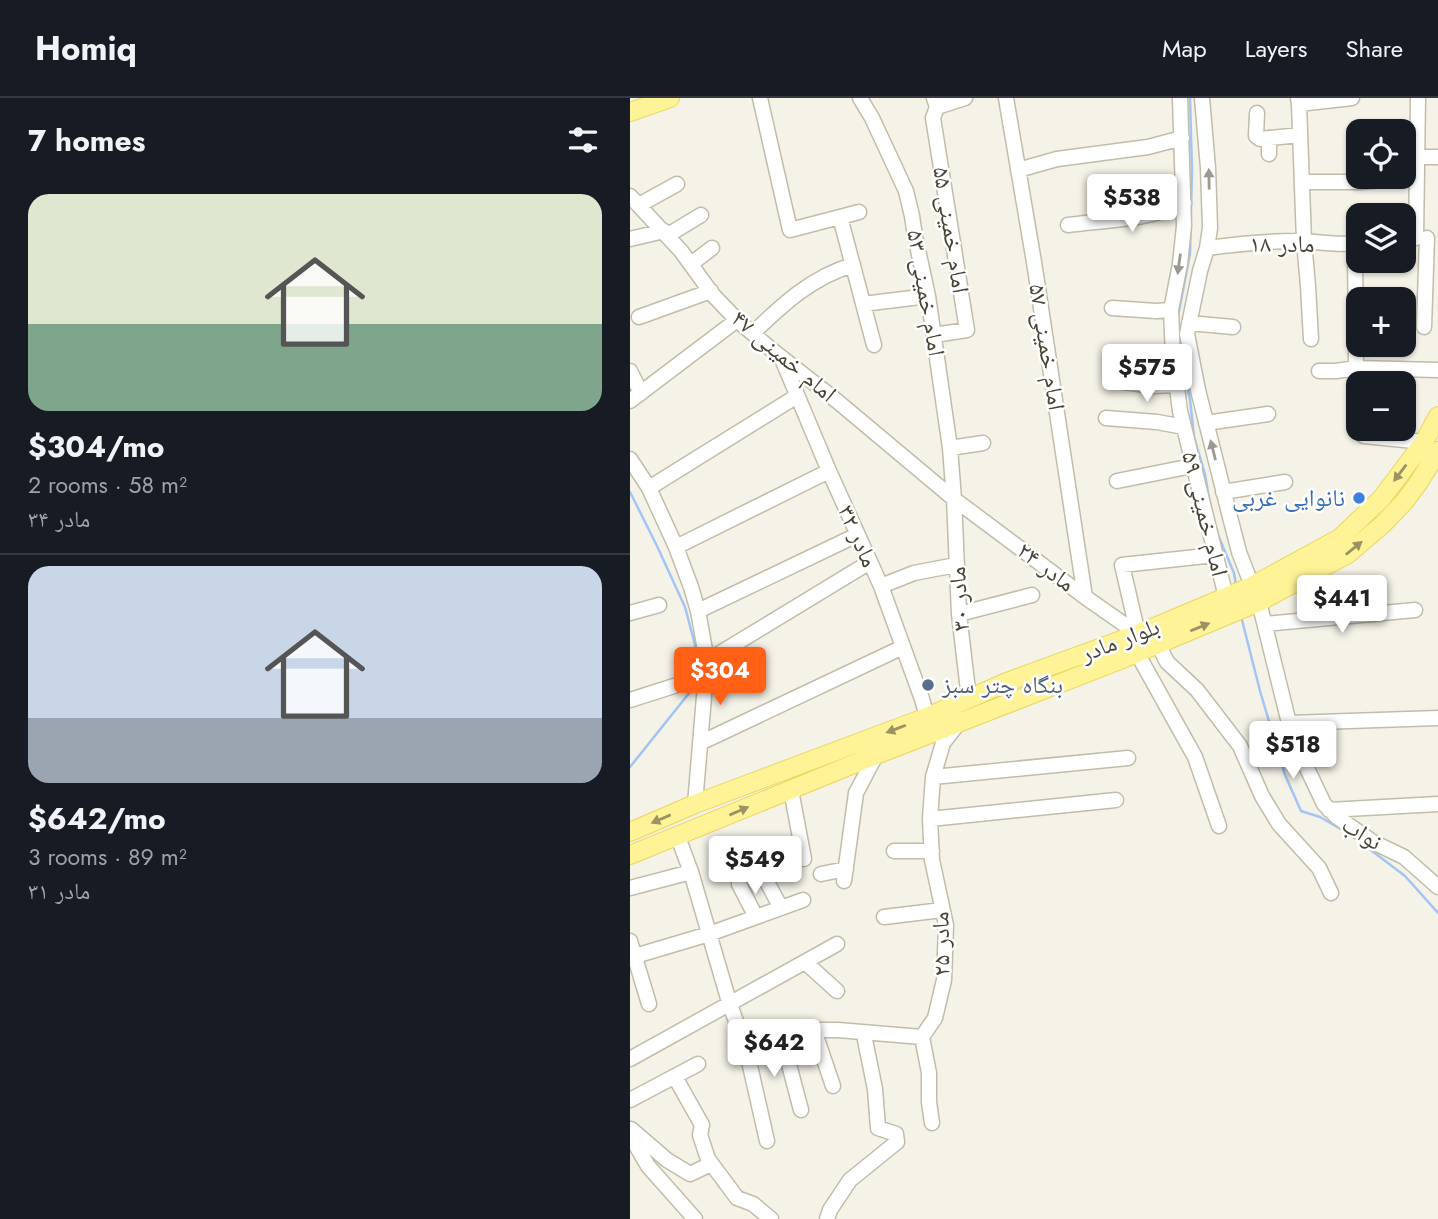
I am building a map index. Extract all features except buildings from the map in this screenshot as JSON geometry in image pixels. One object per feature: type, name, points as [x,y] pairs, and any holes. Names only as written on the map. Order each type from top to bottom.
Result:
[{"type":"main road","points":[[630,112],[670,98]]},
{"type":"main road","name":"بلوار مادر","points":[[630,855],[1137,653],[1243,598],[1340,538],[1431,446],[1438,416]]},
{"type":"main road","name":"بلوار مادر","points":[[630,832],[695,804],[927,717],[1007,682],[1243,598]]},
{"type":"main road","points":[[1007,682],[1014,701]]},
{"type":"street","points":[[760,98],[790,230],[859,212]]},
{"type":"street","name":"امام خمینی ۵۳","points":[[860,98],[906,191],[912,216],[934,335],[950,448],[954,499]]},
{"type":"street","points":[[936,103],[965,98]]},
{"type":"street","name":"امام خمینی ۵۷","points":[[1006,98],[1085,597]]},
{"type":"street","name":"امام خمینی ۵۹","points":[[1181,98],[1184,226],[1171,310],[1176,386],[1192,466],[1215,555],[1243,598]]},
{"type":"street","name":"امام خمینی ۵۹","points":[[1202,98],[1210,228],[1187,334],[1206,423],[1240,552],[1243,598]]},
{"type":"street","points":[[1311,339],[1298,101],[1352,98]]},
{"type":"street","points":[[1418,98],[1417,177],[1424,327]]},
{"type":"street","name":"امام خمینی ۵۵","points":[[934,335],[968,330],[933,118],[936,103]]},
{"type":"street","points":[[1256,113],[1256,136],[1260,139],[1300,135]]},
{"type":"street","points":[[1018,170],[1058,159],[1148,147],[1182,138]]},
{"type":"street","points":[[1269,138],[1269,154]]},
{"type":"street","points":[[1418,157],[1438,157]]},
{"type":"street","points":[[1301,182],[1360,182],[1417,177]]},
{"type":"street","points":[[635,200],[677,184]]},
{"type":"street","name":"امام خمینی ۴۷","points":[[635,200],[666,233],[710,291],[737,320],[954,499]]},
{"type":"street","points":[[1068,225],[1169,210],[1184,203]]},
{"type":"street","points":[[630,239],[666,233],[701,215]]},
{"type":"street","points":[[840,217],[874,345]]},
{"type":"street","name":"مادر ۱۸","points":[[1207,248],[1244,243],[1304,241],[1346,244]]},
{"type":"street","points":[[691,264],[712,248]]},
{"type":"street","points":[[753,333],[805,287],[853,265]]},
{"type":"street","points":[[1356,273],[1356,371]]},
{"type":"street","points":[[639,317],[710,291]]},
{"type":"street","points":[[863,304],[928,296]]},
{"type":"street","points":[[1112,308],[1171,310]]},
{"type":"street","points":[[630,371],[636,397],[737,320]]},
{"type":"street","points":[[1189,323],[1233,327]]},
{"type":"street","name":"مادر ۳۲","points":[[781,357],[881,586],[927,717]]},
{"type":"street","points":[[1319,371],[1356,368],[1438,370]]},
{"type":"street","points":[[1111,380],[1153,386],[1176,386]]},
{"type":"street","points":[[649,488],[797,396]]},
{"type":"street","points":[[1206,423],[1268,414]]},
{"type":"street","points":[[1106,418],[1184,427]]},
{"type":"street","points":[[1398,441],[1431,446]]},
{"type":"street","points":[[950,448],[983,443]]},
{"type":"street","points":[[630,459],[649,488],[676,547],[698,611],[707,661],[695,804]]},
{"type":"street","points":[[1116,481],[1192,466]]},
{"type":"street","points":[[676,547],[829,471]]},
{"type":"street","points":[[1223,492],[1285,482]]},
{"type":"street","name":"مادر ۲۴","points":[[954,499],[1138,634]]},
{"type":"street","name":"مادر ۳۰","points":[[954,499],[959,614],[969,699]]},
{"type":"street","points":[[698,611],[857,535]]},
{"type":"street","points":[[1138,634],[1122,565],[1215,555]]},
{"type":"street","points":[[707,661],[870,562]]},
{"type":"street","points":[[881,586],[914,573],[956,565]]},
{"type":"street","points":[[959,614],[1032,595]]},
{"type":"street","name":"نواب","points":[[1243,598],[1265,624],[1289,723],[1324,804],[1337,817],[1373,842],[1404,857],[1436,884]]},
{"type":"street","points":[[630,613],[659,605]]},
{"type":"street","points":[[1265,624],[1415,610]]},
{"type":"street","points":[[1158,644],[1167,662],[1197,690],[1240,746],[1262,796],[1279,824],[1319,868],[1331,892]]},
{"type":"street","points":[[700,743],[903,647]]},
{"type":"street","points":[[1137,653],[1195,757],[1219,826]]},
{"type":"street","points":[[630,700],[674,686]]},
{"type":"street","points":[[1289,723],[1438,718]]},
{"type":"street","name":"مادر ۲۵","points":[[922,1037],[935,1018],[944,980],[946,925],[934,877],[930,819],[933,778],[943,743],[958,724]]},
{"type":"street","points":[[821,874],[845,875],[856,793],[876,755]]},
{"type":"street","points":[[933,778],[1128,758]]},
{"type":"street","points":[[791,790],[804,859]]},
{"type":"street","points":[[930,819],[1116,800]]},
{"type":"street","points":[[1329,810],[1438,804]]},
{"type":"street","points":[[678,837],[746,1048],[767,1141]]},
{"type":"street","points":[[894,851],[932,851]]},
{"type":"street","points":[[759,867],[781,908]]},
{"type":"street","points":[[630,888],[691,872]]},
{"type":"street","points":[[739,884],[756,917]]},
{"type":"street","points":[[635,956],[709,934],[803,900]]},
{"type":"street","points":[[884,917],[942,910]]},
{"type":"street","points":[[630,941],[649,1004]]},
{"type":"street","points":[[630,1059],[837,944]]},
{"type":"street","points":[[805,962],[837,991]]},
{"type":"street","points":[[746,1048],[814,1030],[922,1037],[929,1073],[932,1123]]},
{"type":"street","points":[[814,1030],[833,1086]]},
{"type":"street","points":[[827,1219],[850,1180],[897,1142],[896,1134],[878,1128],[866,1033]]},
{"type":"street","points":[[782,1038],[801,1110]]},
{"type":"street","points":[[630,1100],[698,1064]]},
{"type":"street","points":[[675,1077],[702,1125],[700,1135],[711,1164],[737,1198],[753,1204],[772,1219]]},
{"type":"street","points":[[630,1128],[667,1160],[690,1174],[711,1164]]},
{"type":"street","points":[[630,1135],[648,1166],[695,1219]]},
{"type":"waterway","points":[[1178,316],[1190,254],[1190,98]]},
{"type":"waterway","points":[[1181,361],[1190,399],[1194,437],[1209,499]]},
{"type":"waterway","points":[[630,492],[685,607],[695,645],[694,687],[630,767]]},
{"type":"waterway","points":[[1218,535],[1234,573],[1236,585]]},
{"type":"waterway","points":[[1241,616],[1285,775],[1301,811],[1320,817],[1351,835],[1405,876],[1438,913]]},
{"type":"place","name":"نانوایی غربی","points":[[1359,498]]},
{"type":"place","name":"بنگاه چتر سبز","points":[[928,685]]}]
